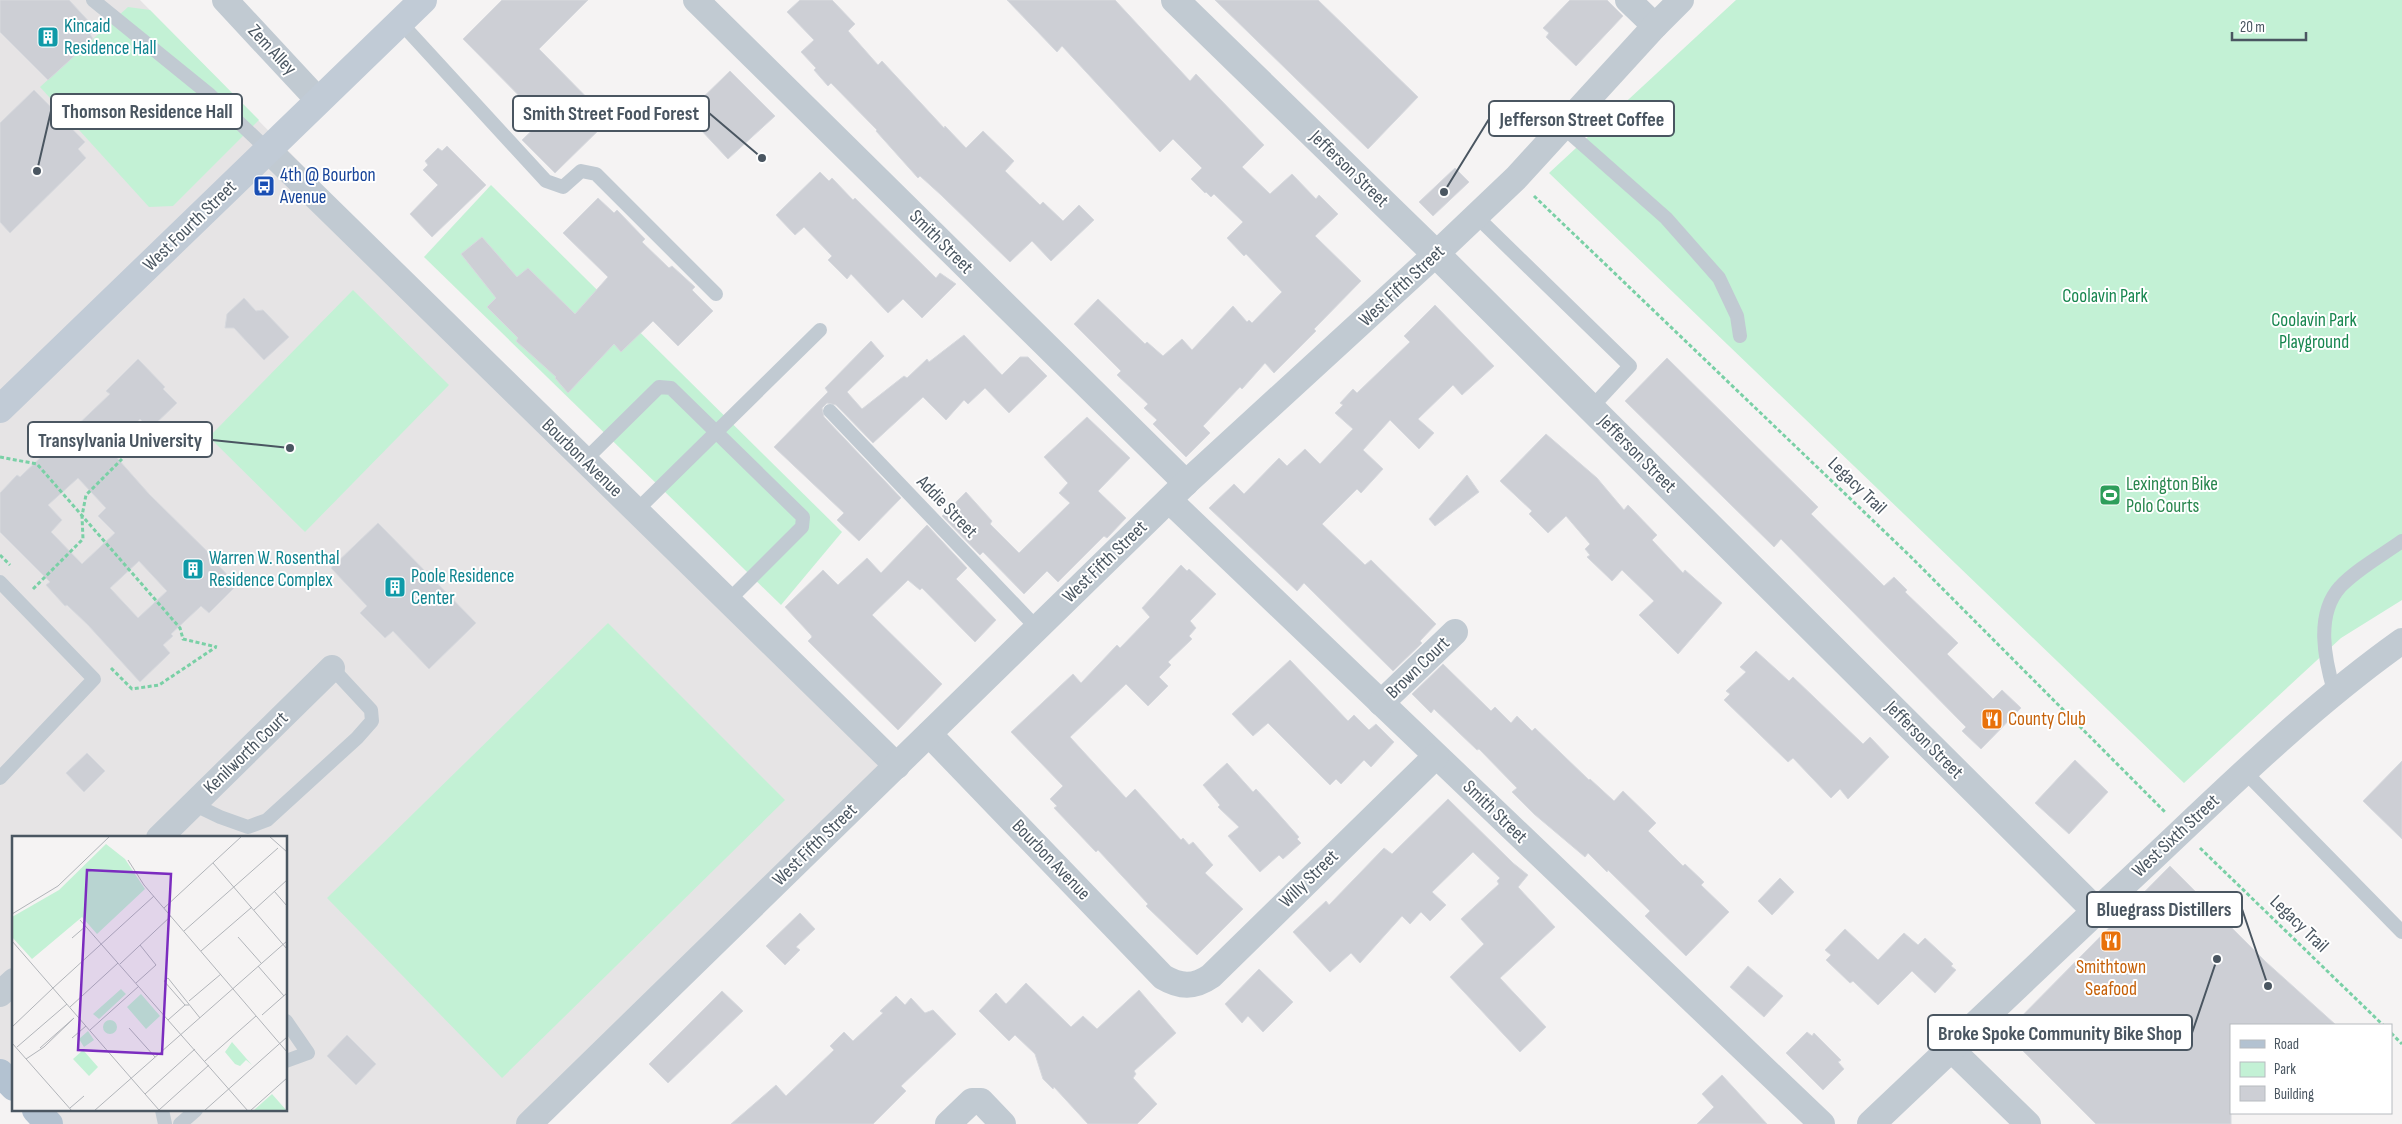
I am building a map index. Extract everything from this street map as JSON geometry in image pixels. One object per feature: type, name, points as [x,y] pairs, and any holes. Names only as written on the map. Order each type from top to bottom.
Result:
[{"type":"main road","name":"West Fourth Street","points":[[0,409],[423,0]]},
{"type":"main road","points":[[0,1073],[12,1086]]},
{"type":"main road","points":[[38,1112],[49,1124]]},
{"type":"street","name":"Zem Alley","points":[[224,0],[319,101]]},
{"type":"street","name":"Smith Street","points":[[696,0],[1382,703],[1822,1124]]},
{"type":"street","name":"Jefferson Street","points":[[1175,0],[1436,254],[2096,911]]},
{"type":"street","points":[[1628,0],[1655,26]]},
{"type":"street","name":"West Fifth Street","points":[[529,1124],[1177,492],[1516,178],[1655,26],[1682,0]]},
{"type":"street","name":"Bourbon Avenue","points":[[268,150],[897,766]]},
{"type":"street","name":"Brown Court","points":[[1382,703],[1455,632]]},
{"type":"street","name":"West Sixth Street","points":[[1871,1124],[2183,831],[2244,771],[2334,691],[2402,641]]},
{"type":"street","name":"Kenilworth Court","points":[[161,836],[332,668]]},
{"type":"street","name":"Bourbon Avenue","points":[[929,734],[1163,976],[1175,984]]},
{"type":"street","name":"Willy Street","points":[[1175,984],[1189,986],[1200,984],[1210,976],[1436,756]]},
{"type":"street","points":[[0,994],[12,983]]},
{"type":"street","points":[[1951,1048],[2028,1124]]},
{"type":"street","points":[[948,1124],[972,1101],[981,1101],[1003,1124]]},
{"type":"lane","points":[[93,0],[210,95],[268,150]]},
{"type":"lane","points":[[400,22],[546,181],[563,187],[581,171],[596,174],[716,294]]},
{"type":"lane","points":[[1563,127],[1666,218],[1719,278],[1737,316],[1740,336]]},
{"type":"lane","points":[[1476,216],[1630,366],[1591,408]]},
{"type":"lane","points":[[636,511],[820,330]]},
{"type":"lane","points":[[584,460],[659,387],[671,388],[803,517],[802,527],[728,601]]},
{"type":"lane","name":"Addie Street","points":[[830,411],[1037,628]]},
{"type":"lane","points":[[2334,691],[2327,667],[2324,633],[2329,608],[2338,589],[2349,578],[2402,541]]},
{"type":"lane","points":[[0,582],[94,679],[0,778]]},
{"type":"lane","points":[[193,804],[220,817],[248,826],[267,820],[357,738],[372,721],[371,710],[332,668]]},
{"type":"lane","points":[[2244,771],[2402,932]]},
{"type":"lane","points":[[288,1023],[308,1053],[288,1060]]},
{"type":"lane","points":[[180,1124],[194,1112]]},
{"type":"path","name":"Legacy Trail","points":[[1533,195],[1910,556],[2164,810]]},
{"type":"path","points":[[0,457],[37,464],[180,628],[183,639],[217,647],[159,685],[132,689],[105,662]]},
{"type":"path","points":[[33,589],[83,539],[82,516],[86,495],[122,459]]},
{"type":"path","points":[[0,555],[13,568]]},
{"type":"path","points":[[26,582],[40,595]]},
{"type":"path","name":"Legacy Trail","points":[[2196,843],[2382,1024]]},
{"type":"path","points":[[2392,1034],[2402,1044]]},
{"type":"shaded area","points":[[0,0],[140,0],[902,775],[540,1124],[49,1124],[38,1112],[288,1112],[288,836],[12,836],[12,1085],[0,1073]]},
{"type":"green space","name":"Coolavin Park","points":[[1736,0],[2402,0],[2402,600],[2341,638],[2184,783],[1549,173]]},
{"type":"green space","points":[[128,7],[150,10],[259,120],[173,206],[149,207],[40,87]]},
{"type":"green space","points":[[491,185],[842,532],[781,605],[424,257]]},
{"type":"green space","points":[[353,290],[449,385],[305,532],[209,437]]},
{"type":"green space","points":[[608,623],[785,800],[502,1078],[327,898]]},
{"type":"building","name":"Kincaid Residence Hall","points":[[0,0],[69,0],[94,27],[90,34],[93,39],[48,80],[0,32]]},
{"type":"building","points":[[502,0],[588,0],[539,49],[609,120],[555,173],[522,140],[543,120],[463,39]]},
{"type":"building","points":[[800,0],[832,0],[855,24],[848,31],[878,65],[882,61],[944,128],[945,126],[966,148],[983,131],[1014,161],[1005,171],[1040,205],[1043,202],[1063,221],[1079,205],[1094,220],[1051,261],[1032,241],[1010,262],[941,195],[920,176],[918,178],[877,130],[831,83],[828,86],[814,70],[816,68],[801,52],[814,40],[787,12]]},
{"type":"building","points":[[1007,0],[1115,0],[1190,81],[1196,74],[1264,145],[1242,167],[1270,194],[1292,174],[1316,199],[1319,195],[1338,214],[1315,236],[1361,281],[1314,329],[1316,331],[1274,373],[1265,363],[1242,389],[1240,387],[1203,426],[1210,433],[1186,457],[1153,424],[1157,420],[1144,408],[1148,404],[1117,375],[1121,371],[1074,324],[1098,299],[1145,344],[1147,342],[1163,356],[1182,339],[1192,350],[1233,306],[1247,322],[1249,320],[1252,323],[1282,292],[1246,254],[1244,256],[1227,238],[1243,222],[1214,194],[1211,197],[1191,179],[1202,168],[1173,139],[1160,152],[1062,46],[1057,52]]},
{"type":"building","points":[[1215,0],[1318,0],[1418,97],[1368,149]]},
{"type":"building","points":[[1570,0],[1607,0],[1623,16],[1576,66],[1546,37],[1549,33],[1543,28]]},
{"type":"building","points":[[730,71],[775,116],[728,159],[686,114]]},
{"type":"building","points":[[34,90],[85,142],[78,149],[86,158],[10,233],[0,222],[0,123]]},
{"type":"building","points":[[447,146],[486,185],[432,237],[410,214],[438,185],[423,170],[428,165],[425,161],[438,148],[442,151]]},
{"type":"building","points":[[1455,168],[1469,182],[1433,216],[1419,202]]},
{"type":"building","points":[[820,172],[829,181],[832,178],[853,200],[855,198],[936,278],[940,273],[956,284],[922,318],[903,299],[888,313],[851,274],[847,279],[828,260],[832,256],[804,227],[795,235],[776,215]]},
{"type":"building","points":[[598,198],[614,213],[617,210],[645,239],[642,242],[669,268],[672,266],[695,287],[692,290],[713,311],[678,346],[653,321],[621,352],[614,344],[568,393],[556,377],[516,341],[518,338],[487,307],[496,298],[461,254],[482,237],[517,277],[528,268],[575,314],[608,277],[563,233]]},
{"type":"building","points":[[244,298],[256,311],[263,310],[289,337],[264,360],[234,328],[225,328],[227,314]]},
{"type":"building","points":[[1435,305],[1494,366],[1462,395],[1453,385],[1418,419],[1434,433],[1419,449],[1390,420],[1363,450],[1383,469],[1361,493],[1357,489],[1322,524],[1365,565],[1371,560],[1436,624],[1420,641],[1422,643],[1393,671],[1304,583],[1297,591],[1209,508],[1234,484],[1244,494],[1279,458],[1287,466],[1305,449],[1320,464],[1353,429],[1335,413],[1343,405],[1340,403],[1353,389],[1357,393],[1410,342],[1404,336]]},
{"type":"building","points":[[964,335],[1002,375],[1020,357],[1028,357],[1047,376],[1009,413],[985,388],[968,404],[964,400],[946,420],[923,397],[873,443],[836,405],[827,403],[822,408],[824,417],[901,498],[859,541],[837,520],[844,513],[774,447],[828,392],[825,388],[871,341],[884,356],[847,392],[862,409],[904,376],[907,378],[927,359],[929,362]]},
{"type":"building","points":[[1667,358],[1818,507],[1811,514],[1884,586],[1894,577],[1907,590],[1905,592],[1958,643],[1947,654],[1993,699],[2002,690],[2021,708],[1981,749],[1962,731],[1966,727],[1781,539],[1774,547],[1625,401]]},
{"type":"building","points":[[138,359],[165,387],[163,389],[177,403],[150,429],[140,419],[110,450],[149,494],[219,563],[217,564],[237,585],[209,613],[201,606],[171,634],[173,636],[163,645],[170,653],[140,682],[88,625],[67,605],[65,606],[46,585],[50,582],[0,532],[0,493],[17,475],[20,477],[110,394],[106,391]],"holes":[[[78,478],[106,508],[98,516],[115,533],[82,564],[51,532],[62,520],[48,505]],[[139,561],[167,591],[138,618],[110,588]]]},
{"type":"building","points":[[1087,417],[1130,458],[1098,491],[1126,518],[1107,538],[1104,536],[1058,582],[1047,571],[1024,594],[983,552],[980,555],[942,516],[966,492],[992,521],[990,524],[1019,553],[1070,503],[1059,493],[1068,483],[1044,457]]},
{"type":"building","points":[[1546,434],[1597,478],[1624,510],[1628,505],[1657,535],[1652,540],[1683,573],[1685,570],[1722,603],[1678,654],[1639,615],[1654,601],[1622,570],[1612,581],[1587,557],[1590,555],[1585,549],[1590,544],[1566,516],[1548,533],[1529,514],[1532,511],[1500,481]]},
{"type":"building","points":[[1467,475],[1479,492],[1435,526],[1429,519]]},
{"type":"building","name":"Poole Residence Center","points":[[378,523],[476,623],[429,669],[393,631],[385,638],[360,613],[367,606],[331,568]]},
{"type":"building","points":[[927,525],[967,568],[956,579],[996,620],[975,642],[922,588],[920,590],[908,580],[872,615],[942,684],[898,730],[808,641],[812,637],[811,635],[785,607],[823,570],[838,585],[867,558],[881,573]]},
{"type":"building","points":[[1181,565],[1187,571],[1189,569],[1216,594],[1190,621],[1196,628],[1189,636],[1192,639],[1168,662],[1171,665],[1159,677],[1168,686],[1148,706],[1126,684],[1070,737],[1126,798],[1135,789],[1181,840],[1183,838],[1189,845],[1193,842],[1213,865],[1205,873],[1243,909],[1197,955],[1146,906],[1148,904],[1098,850],[1096,852],[1054,808],[1057,806],[1050,799],[1063,786],[1011,732],[1073,674],[1081,683],[1117,645],[1120,648],[1150,617],[1142,608]]},
{"type":"building","points":[[1756,651],[1789,681],[1793,677],[1863,744],[1870,737],[1889,757],[1848,799],[1840,789],[1831,798],[1793,758],[1788,762],[1724,700],[1730,694],[1726,691],[1746,672],[1740,667]]},
{"type":"building","points":[[1290,660],[1348,721],[1354,715],[1369,730],[1376,724],[1394,742],[1371,767],[1364,760],[1341,784],[1336,779],[1330,785],[1268,723],[1253,736],[1232,714]]},
{"type":"building","points":[[1443,664],[1491,711],[1495,707],[1511,723],[1517,716],[1532,731],[1535,728],[1589,780],[1614,801],[1623,791],[1656,823],[1648,831],[1683,866],[1685,864],[1704,882],[1701,885],[1729,912],[1686,956],[1645,916],[1650,911],[1608,870],[1607,872],[1588,853],[1585,857],[1534,814],[1512,792],[1517,788],[1479,749],[1477,750],[1434,709],[1431,713],[1412,694]]},
{"type":"building","points":[[87,753],[105,771],[84,792],[66,773]]},
{"type":"building","points":[[2075,760],[2108,792],[2069,834],[2035,803]]},
{"type":"building","points":[[2402,761],[2402,839],[2363,801]]},
{"type":"building","points":[[1227,763],[1253,792],[1256,789],[1299,837],[1297,839],[1301,843],[1283,859],[1279,855],[1260,872],[1228,836],[1239,827],[1218,807],[1220,805],[1203,785]]},
{"type":"building","points":[[1448,799],[1513,863],[1528,875],[1518,887],[1555,927],[1500,978],[1546,1027],[1520,1052],[1450,977],[1484,944],[1461,919],[1499,884],[1497,881],[1500,878],[1473,852],[1432,892],[1446,905],[1430,921],[1421,912],[1410,924],[1402,916],[1360,963],[1351,953],[1330,972],[1293,932],[1326,901],[1329,905],[1384,848],[1392,854]]},
{"type":"building","points":[[2170,866],[2266,962],[2335,1024],[2230,1024],[2231,1124],[2096,1124],[2005,1033]]},
{"type":"building","points":[[1780,878],[1794,892],[1772,915],[1758,901]]},
{"type":"building","points":[[800,913],[815,929],[796,947],[800,950],[785,965],[766,946]]},
{"type":"building","points":[[1845,929],[1878,960],[1904,933],[1918,945],[1925,938],[1953,964],[1951,966],[1956,970],[1935,993],[1912,971],[1878,1005],[1853,981],[1850,983],[1826,960],[1831,955],[1825,950]]},
{"type":"building","points":[[1748,966],[1783,996],[1764,1017],[1730,987]]},
{"type":"building","points":[[1259,969],[1293,1002],[1263,1032],[1248,1016],[1242,1023],[1225,1004]]},
{"type":"building","points":[[1026,983],[1071,1027],[1083,1016],[1097,1029],[1139,990],[1176,1033],[1134,1071],[1136,1074],[1133,1078],[1157,1104],[1137,1124],[1088,1124],[1054,1087],[1053,1089],[1043,1079],[1035,1054],[1015,1035],[1009,1041],[979,1011],[996,993],[1006,1004]]},
{"type":"building","points":[[722,991],[743,1011],[668,1083],[649,1064]]},
{"type":"building","points":[[896,996],[905,1005],[911,998],[925,1013],[933,1010],[956,1034],[901,1086],[906,1091],[873,1124],[731,1124],[776,1085],[786,1096],[834,1050],[830,1046],[844,1032],[853,1041],[883,1013],[880,1011]]},
{"type":"building","points":[[1807,1032],[1812,1036],[1814,1033],[1841,1060],[1838,1062],[1844,1069],[1823,1090],[1786,1053]]},
{"type":"building","points":[[347,1035],[376,1064],[356,1085],[327,1056]]},
{"type":"building","points":[[1722,1075],[1767,1124],[1697,1124],[1714,1107],[1702,1094]]},
{"type":"place","name":"Kincaid Residence Hall","points":[[48,37]]},
{"type":"place","name":"Smith Street Food Forest","points":[[762,158]]},
{"type":"place","name":"Thomson Residence Hall","points":[[37,171]]},
{"type":"place","name":"4th @ Bourbon Avenue","points":[[264,186]]},
{"type":"place","name":"Jefferson Street Coffee","points":[[1444,192]]},
{"type":"place","name":"Transylvania University","points":[[290,448]]},
{"type":"place","name":"Lexington Bike Polo Courts","points":[[2110,495]]},
{"type":"place","name":"Warren W. Rosenthal Residence Complex","points":[[193,569]]},
{"type":"place","name":"Poole Residence Center","points":[[395,587]]},
{"type":"place","name":"County Club","points":[[1992,719]]},
{"type":"place","name":"Smithtown Seafood","points":[[2111,941]]},
{"type":"place","name":"Broke Spoke Community Bike Shop","points":[[2217,959]]},
{"type":"place","name":"Bluegrass Distillers","points":[[2268,986]]},
{"type":"park label","name":"Coolavin Park Playground","points":[[2314,331]]}]
